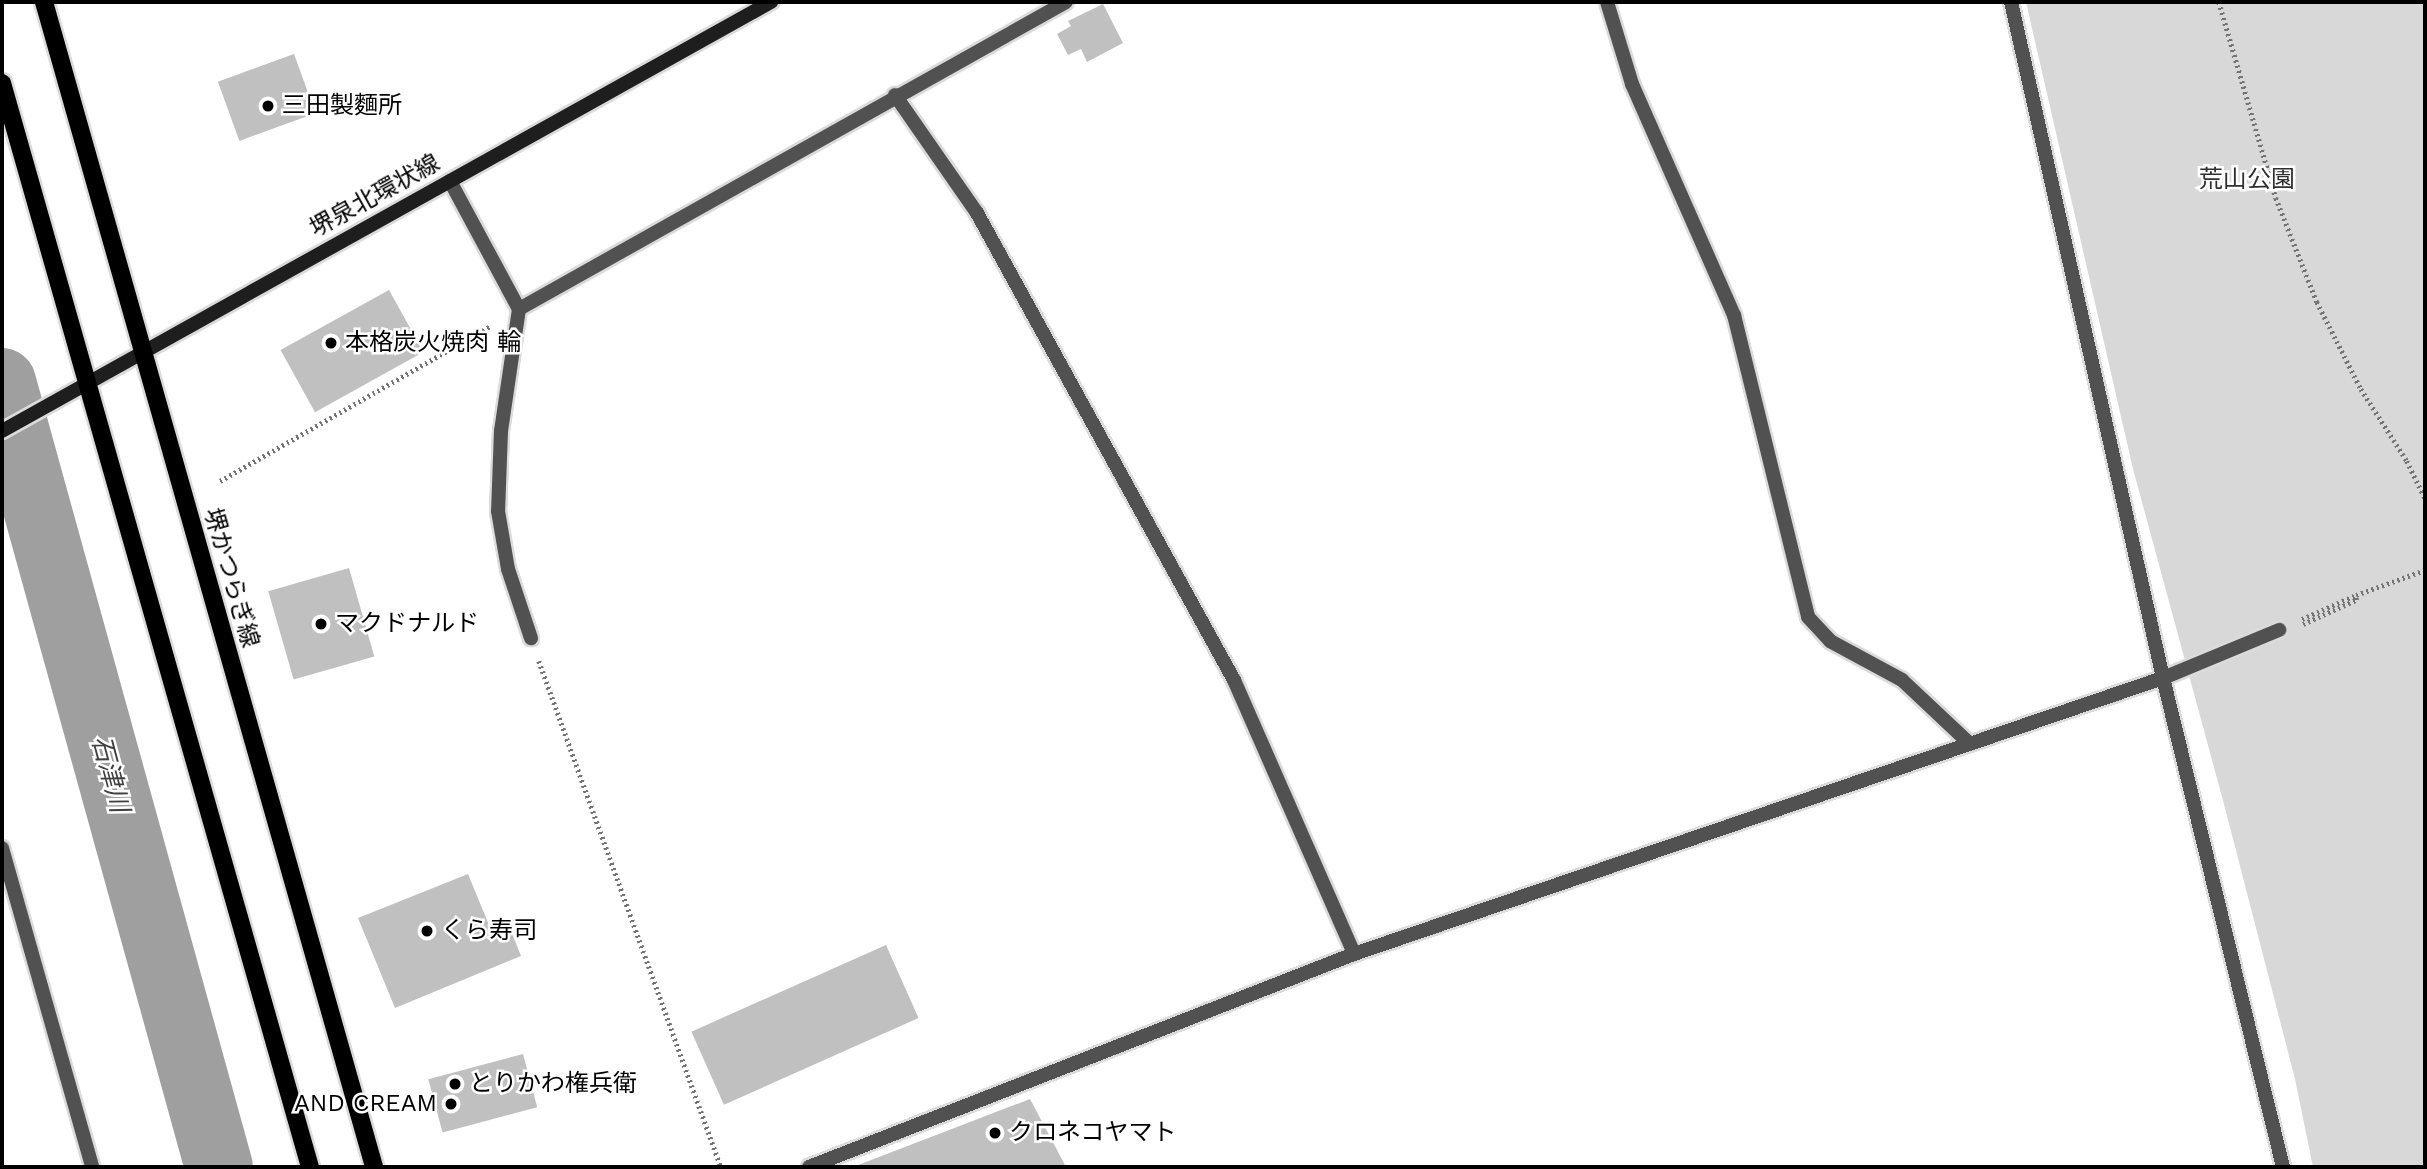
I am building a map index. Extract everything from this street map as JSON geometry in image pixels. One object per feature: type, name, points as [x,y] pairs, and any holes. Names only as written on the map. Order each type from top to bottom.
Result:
[{"type":"main road","name":"堺かつらぎ線","points":[[44,2],[374,1167]]},
{"type":"main road","name":"堺泉北環状線","points":[[2,431],[771,2]]},
{"type":"main road","points":[[2,83],[310,1167]]},
{"type":"street","points":[[519,309],[895,95],[1066,2]]},
{"type":"street","points":[[1607,2],[1632,83],[1734,316],[1808,617],[1830,641],[1902,680],[1968,742]]},
{"type":"street","points":[[2011,2],[2163,678],[2283,1167]]},
{"type":"street","points":[[895,95],[977,213],[1234,680],[1354,954]]},
{"type":"street","points":[[450,181],[519,309],[501,431],[498,511],[508,569],[531,638]]},
{"type":"street","points":[[809,1167],[1354,954],[1968,742],[2030,724],[2163,678],[2279,630]]},
{"type":"street","points":[[2,848],[92,1167]]},
{"type":"path","points":[[2219,2],[2276,198],[2317,302],[2361,389],[2425,498]]},
{"type":"path","points":[[219,481],[519,309]]},
{"type":"path","points":[[2279,630],[2289,631],[2356,600],[2356,595],[2425,570]]},
{"type":"path","points":[[531,638],[721,1167]]},
{"type":"green space","name":"荒山公園","points":[[2026,2],[2425,2],[2425,1167],[2313,1167],[2295,1079],[2133,469]]},
{"type":"building","points":[[1103,4],[1123,43],[1087,62],[1081,49],[1068,55],[1057,34],[1071,26],[1068,21]]},
{"type":"building","points":[[294,54],[316,113],[239,141],[218,82]]},
{"type":"building","points":[[389,290],[423,352],[315,412],[281,350]]},
{"type":"building","name":"マクドナルド","points":[[349,568],[374,656],[294,680],[268,591]]},
{"type":"building","points":[[468,874],[489,925],[506,918],[521,956],[395,1008],[358,918]]},
{"type":"building","points":[[886,945],[919,1018],[724,1105],[691,1032]]},
{"type":"building","points":[[523,1054],[537,1107],[443,1132],[428,1079]]},
{"type":"building","name":"クロネコヤマト","points":[[1030,1099],[1066,1167],[853,1167]]},
{"type":"waterway","name":"石津川","points":[[2,382],[219,1167]]},
{"type":"place","name":"三田製麵所","points":[[268,106]]},
{"type":"place","name":"本格炭火焼肉 輪","points":[[331,343]]},
{"type":"place","name":"マクドナルド","points":[[321,624]]},
{"type":"place","name":"くら寿司","points":[[427,931]]},
{"type":"place","name":"とりかわ権兵衛","points":[[455,1084]]},
{"type":"place","name":"AND CREAM","points":[[451,1104]]},
{"type":"place","name":"クロネコヤマト","points":[[995,1133]]}]
